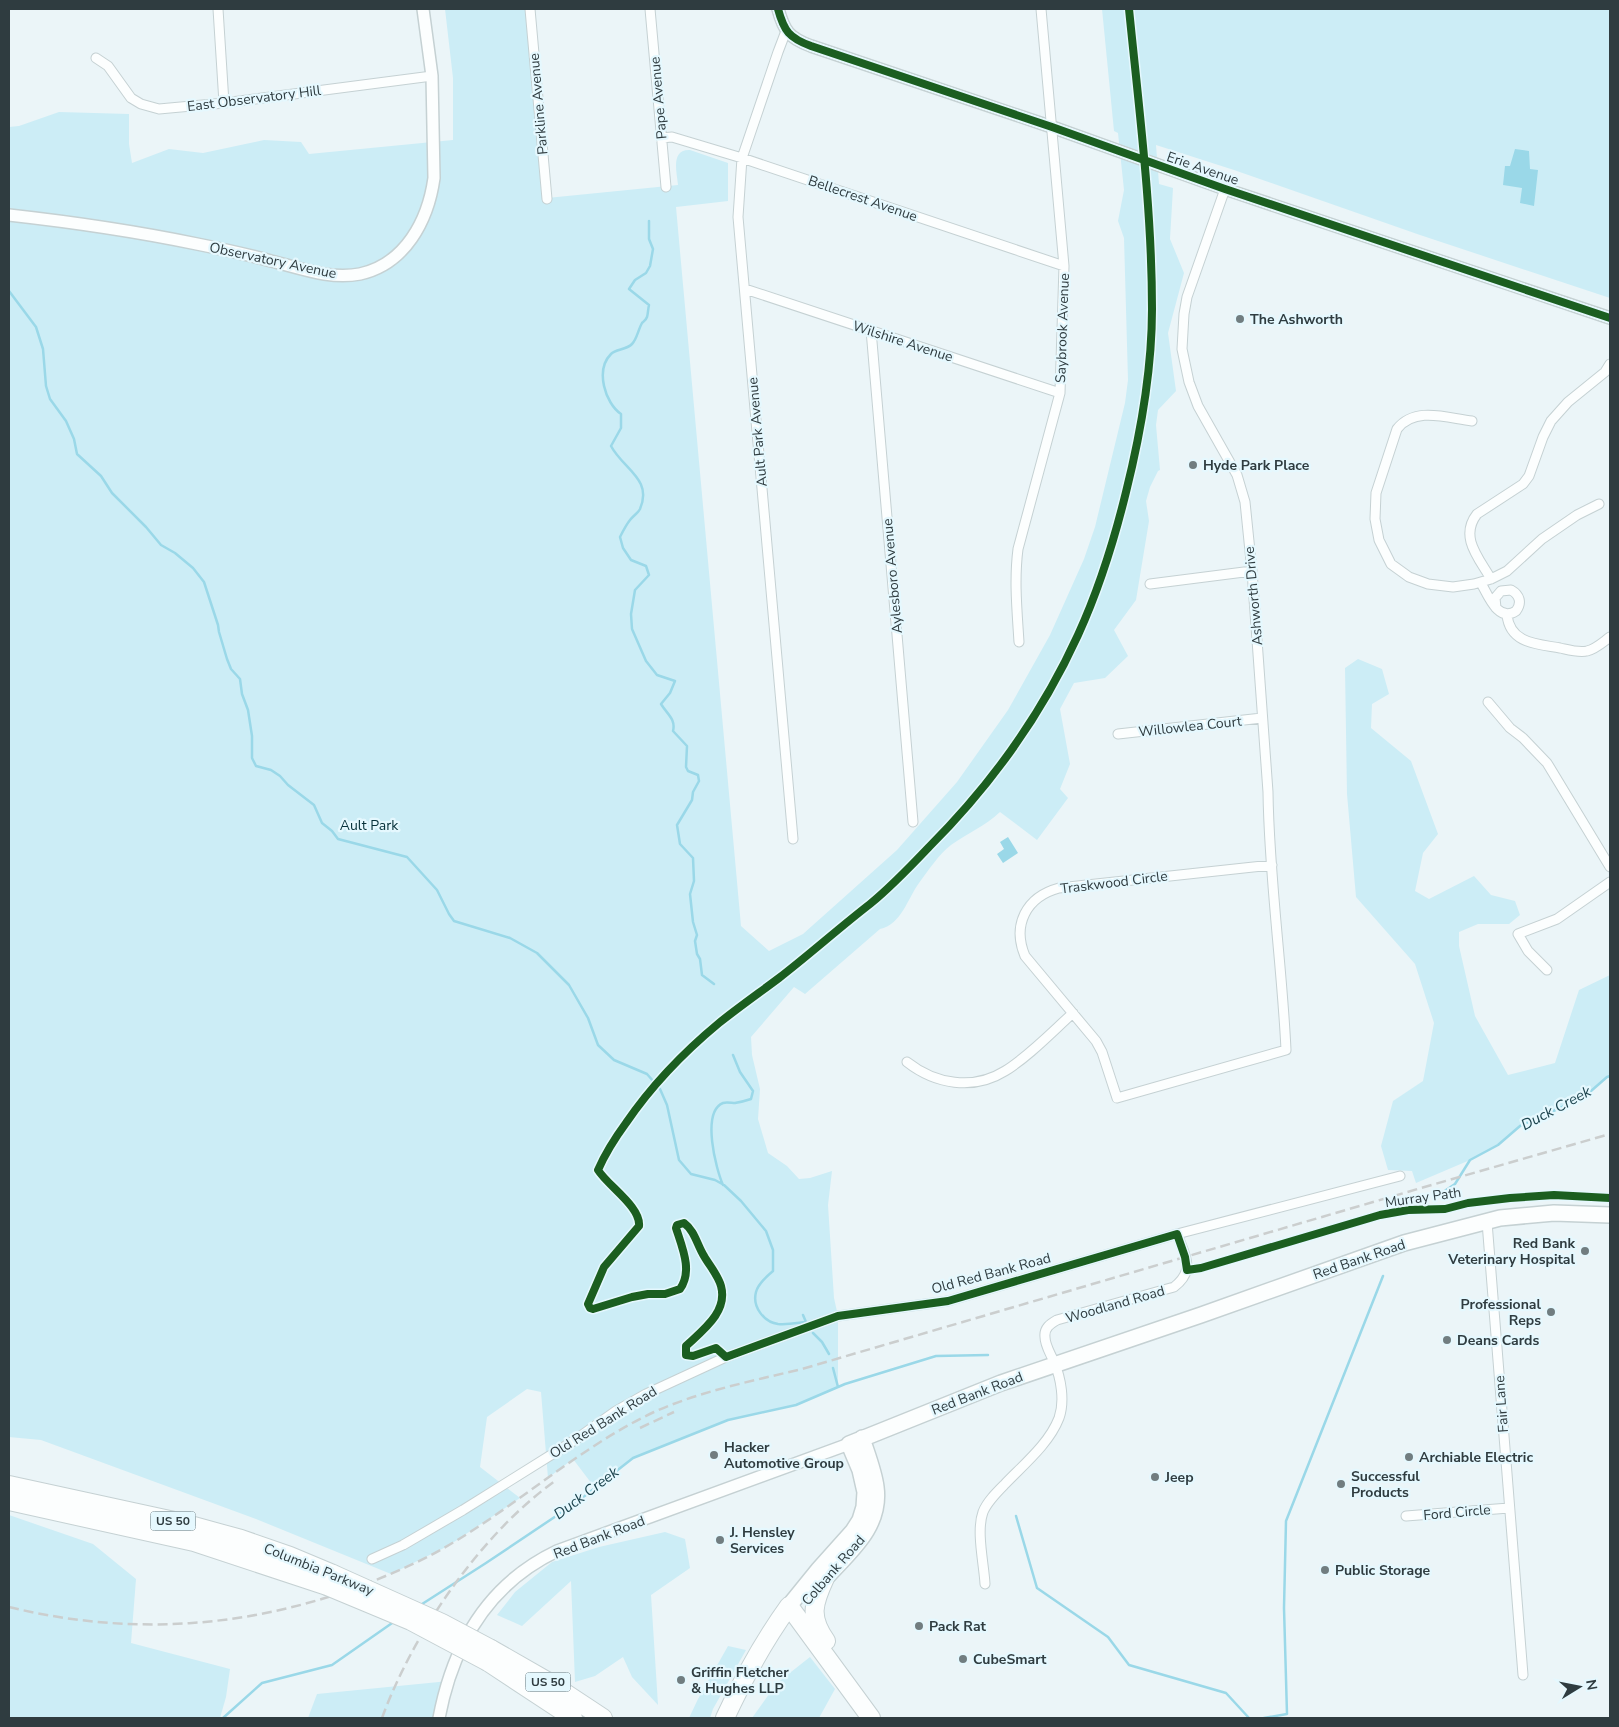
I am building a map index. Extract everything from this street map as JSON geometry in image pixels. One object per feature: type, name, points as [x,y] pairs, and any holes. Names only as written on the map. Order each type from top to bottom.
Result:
[{"type":"highway","name":"Red Bank Road","points":[[855,1441],[1001,1383],[1404,1243],[1500,1218],[1554,1213],[1610,1215]]},
{"type":"highway","name":"Colbank Road","points":[[792,1610],[865,1535],[875,1513],[877,1500],[876,1486],[855,1441]]},
{"type":"highway","name":"Colbank Road","points":[[792,1610],[819,1568],[853,1531],[860,1520],[864,1507],[865,1492],[855,1441]]},
{"type":"highway","name":"Columbia Parkway","points":[[9,1485],[179,1522],[241,1539],[290,1556],[330,1580]]},
{"type":"highway","name":"Columbia Parkway","points":[[9,1501],[194,1542],[330,1580],[442,1623],[573,1718]]},
{"type":"highway","points":[[825,1578],[813,1606],[815,1621],[822,1635],[882,1718]]},
{"type":"highway","points":[[724,1718],[770,1632],[792,1610]]},
{"type":"highway","points":[[735,1718],[792,1610]]},
{"type":"highway","points":[[792,1610],[871,1718]]},
{"type":"highway","name":"Columbia Parkway","points":[[490,1656],[546,1681],[603,1718]]},
{"type":"street","points":[[218,9],[224,103]]},
{"type":"street","name":"Observatory Avenue","points":[[9,215],[119,230],[198,244],[325,275],[347,276],[373,270],[392,260],[404,248],[419,227],[429,204],[434,178],[432,76],[423,9]]},
{"type":"street","name":"Parkline Avenue","points":[[530,9],[546,199]]},
{"type":"street","name":"Pape Avenue","points":[[650,9],[666,187]]},
{"type":"street","points":[[778,9],[786,32]]},
{"type":"street","name":"Saybrook Avenue","points":[[1019,642],[1015,591],[1018,549],[1060,393],[1064,266],[1041,9]]},
{"type":"street","name":"Erie Avenue","points":[[786,32],[793,38],[811,46],[1052,127],[1225,189],[1610,318]]},
{"type":"street","name":"Ault Park Avenue","points":[[786,32],[742,158],[738,217],[792,839]]},
{"type":"street","name":"East Observatory Hill","points":[[96,58],[108,66],[131,98],[150,107],[159,108],[224,103],[432,76]]},
{"type":"street","name":"Bellecrest Avenue","points":[[661,138],[672,137],[742,158],[1064,266]]},
{"type":"street","name":"Ashworth Drive","points":[[1225,189],[1187,297],[1182,348],[1184,366],[1195,398],[1236,476],[1245,502],[1252,571],[1285,1023]]},
{"type":"street","name":"Wilshire Avenue","points":[[745,289],[1060,393]]},
{"type":"street","name":"Aylesboro Avenue","points":[[871,330],[913,822]]},
{"type":"street","points":[[1491,579],[1471,545],[1469,537],[1472,521],[1478,514],[1524,484],[1551,421],[1559,411],[1605,372],[1610,364]]},
{"type":"street","points":[[1472,421],[1425,414],[1403,421],[1397,429],[1376,493],[1375,519],[1380,540],[1391,564],[1410,577],[1428,584],[1453,587],[1481,583],[1507,571],[1542,539],[1599,504]]},
{"type":"street","points":[[1150,584],[1252,571]]},
{"type":"street","points":[[1481,583],[1499,612],[1507,615],[1516,611],[1520,604],[1518,595],[1511,590],[1501,574]]},
{"type":"street","points":[[1496,608],[1495,602],[1498,594],[1511,590]]},
{"type":"street","points":[[1507,615],[1508,623],[1512,630],[1528,642],[1581,652],[1595,648],[1610,637]]},
{"type":"street","points":[[1488,702],[1510,728],[1523,738],[1547,763],[1610,867]]},
{"type":"street","name":"Willowlea Court","points":[[1118,734],[1262,718]]},
{"type":"street","name":"Traskwood Circle","points":[[1272,865],[1050,890],[1036,899],[1026,912],[1022,920],[1020,932],[1022,948],[1029,964],[1089,1031],[1102,1052],[1117,1098],[1286,1050],[1285,1023]]},
{"type":"street","points":[[1547,970],[1528,951],[1518,934],[1557,919],[1610,882]]},
{"type":"street","points":[[908,1062],[918,1070],[942,1080],[968,1083],[986,1079],[1004,1072],[1015,1065],[1073,1013]]},
{"type":"street","name":"Old Red Bank Road","points":[[372,1559],[410,1541],[528,1464],[575,1440],[616,1411],[665,1384],[726,1357],[838,1316],[948,1300],[1177,1234],[1400,1176]]},
{"type":"street","name":"Fair Lane","points":[[1487,1222],[1523,1675]]},
{"type":"street","name":"Woodland Road","points":[[986,1584],[981,1527],[983,1512],[991,1499],[1041,1446],[1059,1418],[1061,1391],[1055,1364],[1047,1348],[1045,1331],[1052,1322],[1174,1287],[1183,1280],[1187,1270],[1187,1263],[1177,1234]]},
{"type":"street","name":"Red Bank Road","points":[[439,1718],[453,1667],[473,1625],[496,1595],[524,1570],[558,1551],[855,1441]]},
{"type":"street","name":"Ford Circle","points":[[1406,1516],[1509,1508]]},
{"type":"green space","name":"Ault Park","points":[[445,9],[530,9],[547,198],[678,185],[677,157],[684,151],[690,150],[728,163],[728,201],[676,207],[741,926],[769,951],[803,934],[897,850],[957,782],[1008,710],[1050,635],[1084,559],[1095,527],[1125,403],[1128,380],[1124,238],[1118,221],[1124,190],[1118,133],[1114,131],[1102,9],[1610,9],[1610,298],[1156,145],[1159,184],[1173,188],[1170,239],[1184,273],[1168,333],[1176,391],[1158,410],[1156,425],[1160,470],[1150,487],[1146,501],[1149,521],[1136,600],[1114,630],[1128,656],[1105,678],[1074,683],[1060,709],[1070,764],[1060,789],[1068,798],[1037,840],[1000,812],[951,845],[930,868],[899,917],[880,929],[805,994],[794,987],[751,1037],[752,1055],[760,1089],[758,1119],[768,1153],[787,1166],[799,1179],[810,1178],[832,1171],[828,1205],[834,1298],[838,1316],[838,1387],[796,1405],[728,1420],[633,1458],[595,1488],[573,1459],[548,1478],[541,1392],[527,1389],[487,1417],[480,1467],[520,1498],[448,1546],[391,1574],[256,1519],[41,1440],[9,1437],[9,127],[19,126],[59,112],[129,114],[129,144],[132,163],[169,149],[203,153],[264,140],[301,142],[309,154],[453,140],[453,78]]},
{"type":"green space","points":[[1358,659],[1382,669],[1389,694],[1372,704],[1371,728],[1411,761],[1438,834],[1423,853],[1415,891],[1429,899],[1474,876],[1491,895],[1515,901],[1520,915],[1509,924],[1478,924],[1459,932],[1459,946],[1475,1016],[1508,1075],[1555,1063],[1579,990],[1610,975],[1610,1076],[1591,1091],[1560,1108],[1520,1126],[1498,1145],[1470,1160],[1416,1183],[1412,1171],[1388,1170],[1381,1146],[1393,1101],[1423,1081],[1434,1023],[1415,964],[1356,897],[1347,794],[1345,668]]},
{"type":"green space","points":[[9,1515],[93,1544],[136,1579],[131,1643],[230,1669],[226,1697],[220,1718],[9,1718]]},
{"type":"green space","points":[[665,1532],[685,1539],[690,1568],[651,1595],[658,1705],[632,1677],[623,1657],[595,1676],[575,1682],[571,1581],[522,1626],[497,1615],[515,1592],[552,1562],[599,1547]]},
{"type":"green space","points":[[728,1646],[746,1650],[713,1709],[710,1718],[689,1718],[698,1699]]},
{"type":"green space","points":[[810,1657],[835,1689],[819,1718],[752,1718],[777,1683]]},
{"type":"green space","points":[[449,1681],[439,1718],[308,1718],[317,1694]]},
{"type":"water","points":[[1515,149],[1529,151],[1530,169],[1538,170],[1534,206],[1520,203],[1522,188],[1503,185],[1505,166],[1510,166]]},
{"type":"water","points":[[1008,837],[1018,853],[1003,863],[997,854],[1004,849],[1000,842]]},
{"type":"waterway","points":[[649,221],[649,239],[653,249],[650,266],[646,273],[635,280],[629,289],[649,305],[647,317],[632,344],[611,354],[606,361],[603,377],[610,402],[621,414],[621,428],[611,446],[635,475],[643,490],[640,509],[620,537],[623,548],[631,560],[646,566],[649,575],[635,590],[631,614],[632,629],[646,661],[657,675],[675,681],[670,693],[661,704],[672,720],[673,731],[687,746],[686,767],[688,771],[698,775],[699,781],[693,792],[692,800],[677,825],[680,844],[693,858],[694,881],[690,894],[693,922],[697,935],[695,941],[697,954],[700,959],[702,975],[714,984]]},
{"type":"waterway","points":[[9,291],[36,327],[43,349],[46,386],[50,399],[66,421],[74,439],[77,454],[101,476],[112,493],[161,545],[175,553],[193,568],[204,582],[227,659],[231,669],[240,679],[252,736],[252,758],[256,766],[271,770],[280,776],[288,785],[314,805],[322,823],[338,839],[407,857],[437,890],[454,921],[510,938],[537,953],[569,985],[588,1018],[598,1045],[614,1060],[647,1074],[660,1089],[667,1105],[679,1160],[691,1174],[715,1180],[724,1185],[741,1201],[766,1231],[773,1250],[773,1271],[761,1283],[756,1292],[755,1298],[760,1313],[768,1320],[778,1324],[806,1322],[803,1315]]},
{"type":"waterway","points":[[723,1185],[712,1141],[713,1117],[716,1108],[723,1103],[735,1103],[751,1099],[753,1091],[740,1072],[733,1055]]},
{"type":"waterway","name":"Duck Creek","points":[[1434,1198],[1455,1184],[1470,1160],[1498,1145],[1520,1126],[1560,1108],[1591,1091],[1610,1076]]},
{"type":"waterway","points":[[1264,1718],[1287,1714],[1284,1608],[1286,1521],[1383,1276]]},
{"type":"waterway","points":[[813,1333],[822,1342],[829,1354]]},
{"type":"waterway","name":"Duck Creek","points":[[419,1606],[577,1502],[633,1458],[728,1420],[796,1405],[845,1384],[936,1356],[988,1355]]},
{"type":"waterway","points":[[833,1368],[838,1387]]},
{"type":"waterway","points":[[1016,1516],[1037,1588],[1108,1637],[1129,1665],[1226,1693],[1249,1718]]},
{"type":"waterway","name":"Duck Creek","points":[[223,1718],[262,1683],[332,1665],[395,1621]]},
{"type":"railway","points":[[9,1607],[101,1622],[146,1624],[192,1623],[282,1610],[327,1598],[381,1578],[440,1550],[475,1529],[575,1459],[627,1426],[654,1412],[690,1398],[802,1369],[1610,1134]]},
{"type":"railway","points":[[640,1428],[674,1412]]},
{"type":"railway","points":[[382,1718],[395,1686],[412,1653],[452,1588],[501,1528],[555,1481]]},
{"type":"cycle path","points":[[778,9],[785,28],[792,37],[811,46],[1052,127],[1225,189],[1610,318]]},
{"type":"cycle path","name":"Murray Path","points":[[1129,9],[1150,234],[1152,309],[1150,355],[1141,424],[1126,492],[1105,565],[1086,618],[1064,664],[1031,721],[993,774],[951,824],[878,897],[791,969],[719,1023],[693,1046],[658,1082],[636,1109],[614,1140],[598,1170],[630,1204],[635,1211],[639,1226],[604,1267],[588,1304],[593,1309],[632,1297],[648,1294],[665,1294],[680,1289],[686,1275],[686,1267],[676,1228],[677,1225],[684,1223],[693,1234],[718,1278],[722,1295],[721,1304],[712,1320],[686,1346],[686,1355],[693,1356],[716,1348],[726,1357],[838,1316],[948,1301],[1177,1234],[1185,1257],[1187,1270],[1201,1268],[1380,1215],[1408,1210],[1445,1209],[1468,1203],[1554,1195],[1610,1198]]},
{"type":"place","name":"The Ashworth","points":[[1240,319]]},
{"type":"place","name":"Hyde Park Place","points":[[1193,465]]},
{"type":"place","name":"Red Bank Veterinary Hospital","points":[[1585,1251]]},
{"type":"place","name":"Professional Reps","points":[[1551,1312]]},
{"type":"place","name":"Deans Cards","points":[[1447,1340]]},
{"type":"place","name":"Hacker Automotive Group","points":[[714,1455]]},
{"type":"place","name":"Archiable Electric","points":[[1409,1457]]},
{"type":"place","name":"Jeep","points":[[1155,1477]]},
{"type":"place","name":"Successful Products","points":[[1341,1484]]},
{"type":"place","name":"J. Hensley Services","points":[[720,1540]]},
{"type":"place","name":"Public Storage","points":[[1325,1570]]},
{"type":"place","name":"Pack Rat","points":[[919,1626]]},
{"type":"place","name":"CubeSmart","points":[[963,1659]]},
{"type":"place","name":"Griffin Fletcher & Hughes LLP","points":[[681,1680]]}]
